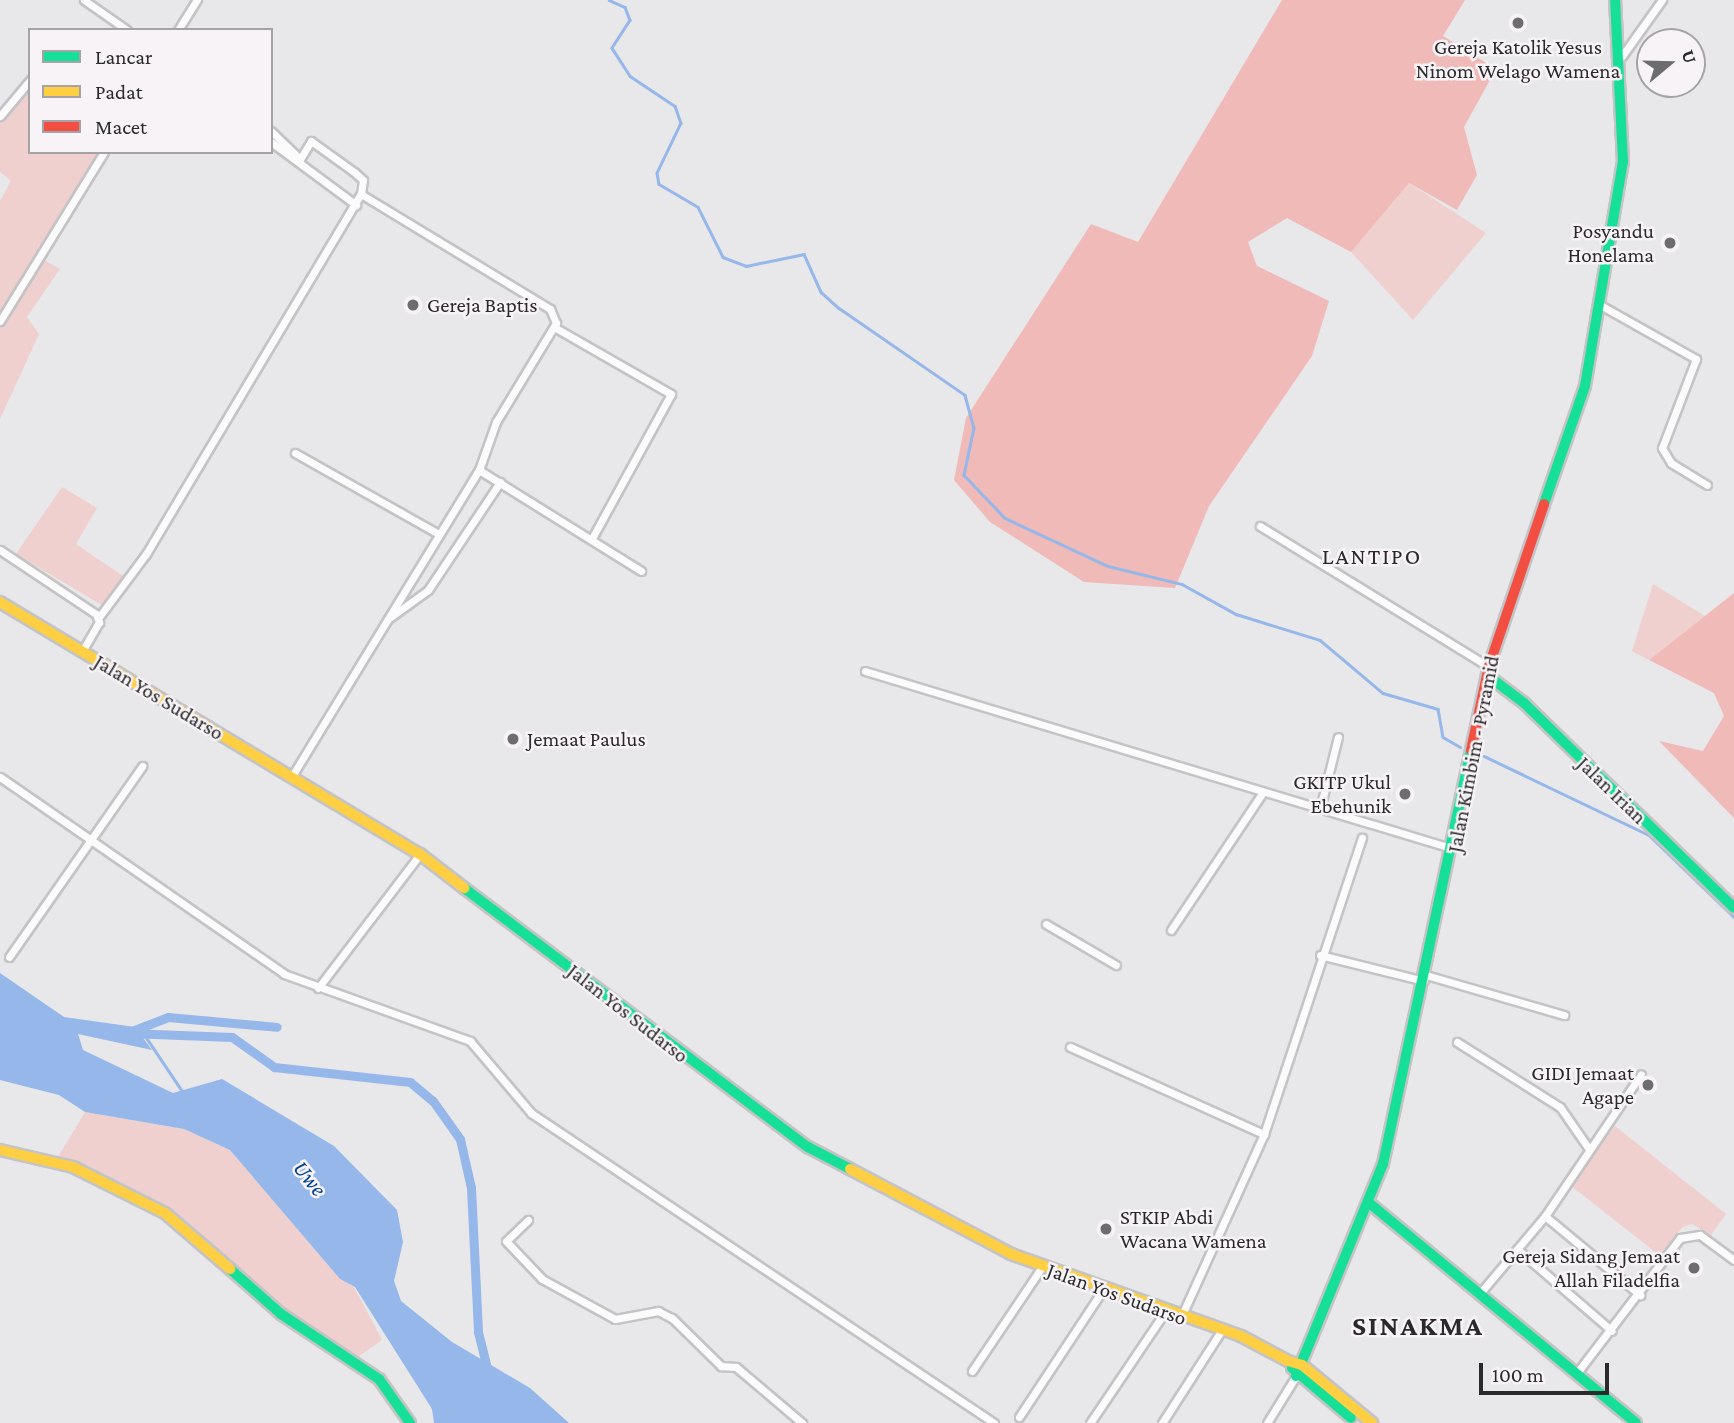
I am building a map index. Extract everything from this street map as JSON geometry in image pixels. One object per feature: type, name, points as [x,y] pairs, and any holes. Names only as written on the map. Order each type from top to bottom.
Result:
[{"type":"main road","name":"Jalan Kimbim - Pyramid","points":[[1299,1370],[1368,1202],[1394,1127],[1455,849],[1488,671],[1553,492],[1602,306],[1623,162],[1622,56],[1615,0]]},
{"type":"main road","name":"Jalan Yos Sudarso","points":[[0,602],[420,854],[769,1122],[926,1212],[1042,1267],[1102,1291],[1221,1331],[1288,1361],[1357,1423]]},
{"type":"main road","name":"Jalan Irian","points":[[1488,671],[1734,908]]},
{"type":"main road","points":[[0,1150],[80,1169],[165,1213],[281,1314],[379,1379],[410,1423]]},
{"type":"main road","points":[[1368,1202],[1481,1292],[1636,1423]]},
{"type":"main road","name":"Jalan Yos Sudarso","points":[[1299,1370],[1372,1423]]},
{"type":"street","points":[[84,0],[124,28]]},
{"type":"street","points":[[179,28],[197,0]]},
{"type":"street","points":[[1622,56],[1662,0]]},
{"type":"street","points":[[0,116],[28,82]]},
{"type":"street","points":[[82,652],[99,617],[139,565],[361,194],[363,180],[311,141],[300,159],[273,133]]},
{"type":"street","points":[[273,143],[356,205]]},
{"type":"street","points":[[0,321],[103,154]]},
{"type":"street","points":[[292,776],[479,470],[496,422],[554,327],[550,309],[361,194]]},
{"type":"street","points":[[1602,306],[1696,359],[1662,448],[1671,463],[1707,485]]},
{"type":"street","points":[[554,327],[671,394],[592,538]]},
{"type":"street","points":[[295,453],[439,534]]},
{"type":"street","points":[[479,470],[642,571]]},
{"type":"street","points":[[387,620],[428,590],[500,482]]},
{"type":"street","points":[[1259,526],[1488,671]]},
{"type":"street","points":[[0,550],[99,617]]},
{"type":"street","points":[[865,671],[1455,849]]},
{"type":"street","points":[[1320,809],[1338,737]]},
{"type":"street","points":[[9,957],[142,766]]},
{"type":"street","points":[[0,776],[89,842],[269,965],[317,988],[470,1041],[531,1113],[994,1423]]},
{"type":"street","points":[[1171,930],[1263,792]]},
{"type":"street","points":[[1181,1317],[1264,1135],[1320,955],[1362,838]]},
{"type":"street","points":[[317,988],[420,854]]},
{"type":"street","points":[[1046,924],[1116,965]]},
{"type":"street","points":[[1320,955],[1426,978],[1564,1015]]},
{"type":"street","points":[[1457,1042],[1560,1107],[1589,1149]]},
{"type":"street","points":[[1070,1047],[1264,1135]]},
{"type":"street","points":[[1481,1292],[1545,1216],[1642,1074]]},
{"type":"street","points":[[1545,1216],[1640,1295]]},
{"type":"street","points":[[528,1220],[506,1241],[542,1279],[615,1319],[658,1311],[671,1318],[721,1366],[736,1367],[802,1423]]},
{"type":"street","points":[[1576,1374],[1687,1233],[1734,1259]]},
{"type":"street","points":[[1517,1249],[1612,1331]]},
{"type":"street","points":[[972,1371],[1042,1267]]},
{"type":"street","points":[[1019,1417],[1102,1291]]},
{"type":"street","points":[[1090,1423],[1165,1312]]},
{"type":"street","points":[[1162,1423],[1221,1331]]},
{"type":"street","points":[[1267,1423],[1299,1370]]},
{"type":"shaded area","points":[[1282,0],[1465,0],[1443,36],[1496,69],[1464,127],[1477,175],[1457,210],[1409,183],[1351,252],[1287,218],[1248,242],[1257,266],[1329,301],[1312,356],[1209,506],[1175,588],[1084,582],[990,522],[954,480],[966,418],[1091,224],[1138,242]]},
{"type":"shaded area","points":[[28,82],[28,154],[104,154],[42,259],[60,269],[27,317],[39,334],[0,419],[0,201],[11,181],[0,172],[0,116]]},
{"type":"shaded area","points":[[1409,183],[1486,233],[1413,320],[1351,252]]},
{"type":"shaded area","points":[[62,487],[97,508],[76,544],[123,576],[105,607],[16,554]]},
{"type":"shaded area","points":[[1653,584],[1705,616],[1649,660],[1632,651]]},
{"type":"shaded area","points":[[1734,593],[1734,818],[1659,741],[1703,751],[1724,716],[1714,693],[1649,660]]},
{"type":"shaded area","points":[[85,1112],[184,1129],[230,1150],[340,1279],[354,1287],[382,1340],[355,1359],[293,1323],[130,1192],[58,1157]]},
{"type":"shaded area","points":[[1615,1126],[1726,1214],[1711,1235],[1692,1224],[1683,1227],[1659,1255],[1570,1185]]},
{"type":"water","name":"Uwe","points":[[0,973],[64,1017],[135,1027],[152,1050],[78,1034],[83,1050],[173,1093],[222,1079],[334,1146],[397,1210],[403,1242],[394,1281],[401,1301],[452,1342],[530,1388],[569,1423],[434,1423],[432,1409],[355,1287],[340,1279],[230,1150],[184,1129],[85,1112],[59,1095],[0,1080]]},
{"type":"waterway","points":[[609,0],[625,7],[630,20],[612,48],[630,76],[675,106],[681,123],[657,173],[659,184],[698,207],[723,257],[746,266],[804,254],[821,292],[839,308],[965,395],[974,428],[964,475],[1005,518],[1108,566],[1182,584],[1236,614],[1320,640],[1383,693],[1438,709],[1443,737],[1460,747]]},
{"type":"waterway","points":[[1484,756],[1649,835],[1734,917]]},
{"type":"waterway","points":[[129,1032],[168,1017],[277,1027]]},
{"type":"waterway","points":[[129,1033],[232,1037],[274,1067],[410,1082],[433,1101],[460,1139],[471,1188],[478,1332],[487,1369]]},
{"type":"waterway","points":[[146,1037],[183,1092]]},
{"type":"traffic: fast","points":[[1544,504],[1585,386],[1623,162],[1615,0]]},
{"type":"traffic: fast","points":[[1487,675],[1524,703],[1734,908]]},
{"type":"traffic: fast","points":[[1296,1376],[1383,1164],[1471,750]]},
{"type":"traffic: fast","points":[[464,888],[808,1147],[850,1169]]},
{"type":"traffic: fast","points":[[1368,1202],[1636,1423]]},
{"type":"traffic: fast","points":[[230,1269],[281,1314],[379,1379],[410,1423]]},
{"type":"traffic: fast","points":[[1292,1368],[1351,1418]]},
{"type":"traffic: slow","points":[[0,602],[420,854],[464,888]]},
{"type":"traffic: slow","points":[[0,1150],[73,1167],[165,1213],[230,1269]]},
{"type":"traffic: slow","points":[[850,1169],[1011,1254],[1241,1336],[1288,1361]]},
{"type":"traffic: slow","points":[[1288,1361],[1302,1365],[1372,1423]]},
{"type":"traffic: jam","points":[[1471,750],[1489,666],[1544,504]]},
{"type":"place","name":"Gereja Katolik Yesus Ninom Welago Wamena","points":[[1518,23]]},
{"type":"place","name":"Posyandu Honelama","points":[[1670,243]]},
{"type":"place","name":"Gereja Baptis","points":[[413,305]]},
{"type":"place","name":"Jemaat Paulus","points":[[513,739]]},
{"type":"place","name":"GKITP Ukul Ebehunik","points":[[1405,794]]},
{"type":"place","name":"GIDI Jemaat Agape","points":[[1648,1085]]},
{"type":"place","name":"STKIP Abdi Wacana Wamena","points":[[1106,1229]]},
{"type":"place","name":"Gereja Sidang Jemaat Allah Filadelfia","points":[[1694,1268]]},
{"type":"district","name":"LANTIPO","points":[[1372,556]]},
{"type":"district","name":"SINAKMA","points":[[1418,1326]]}]
